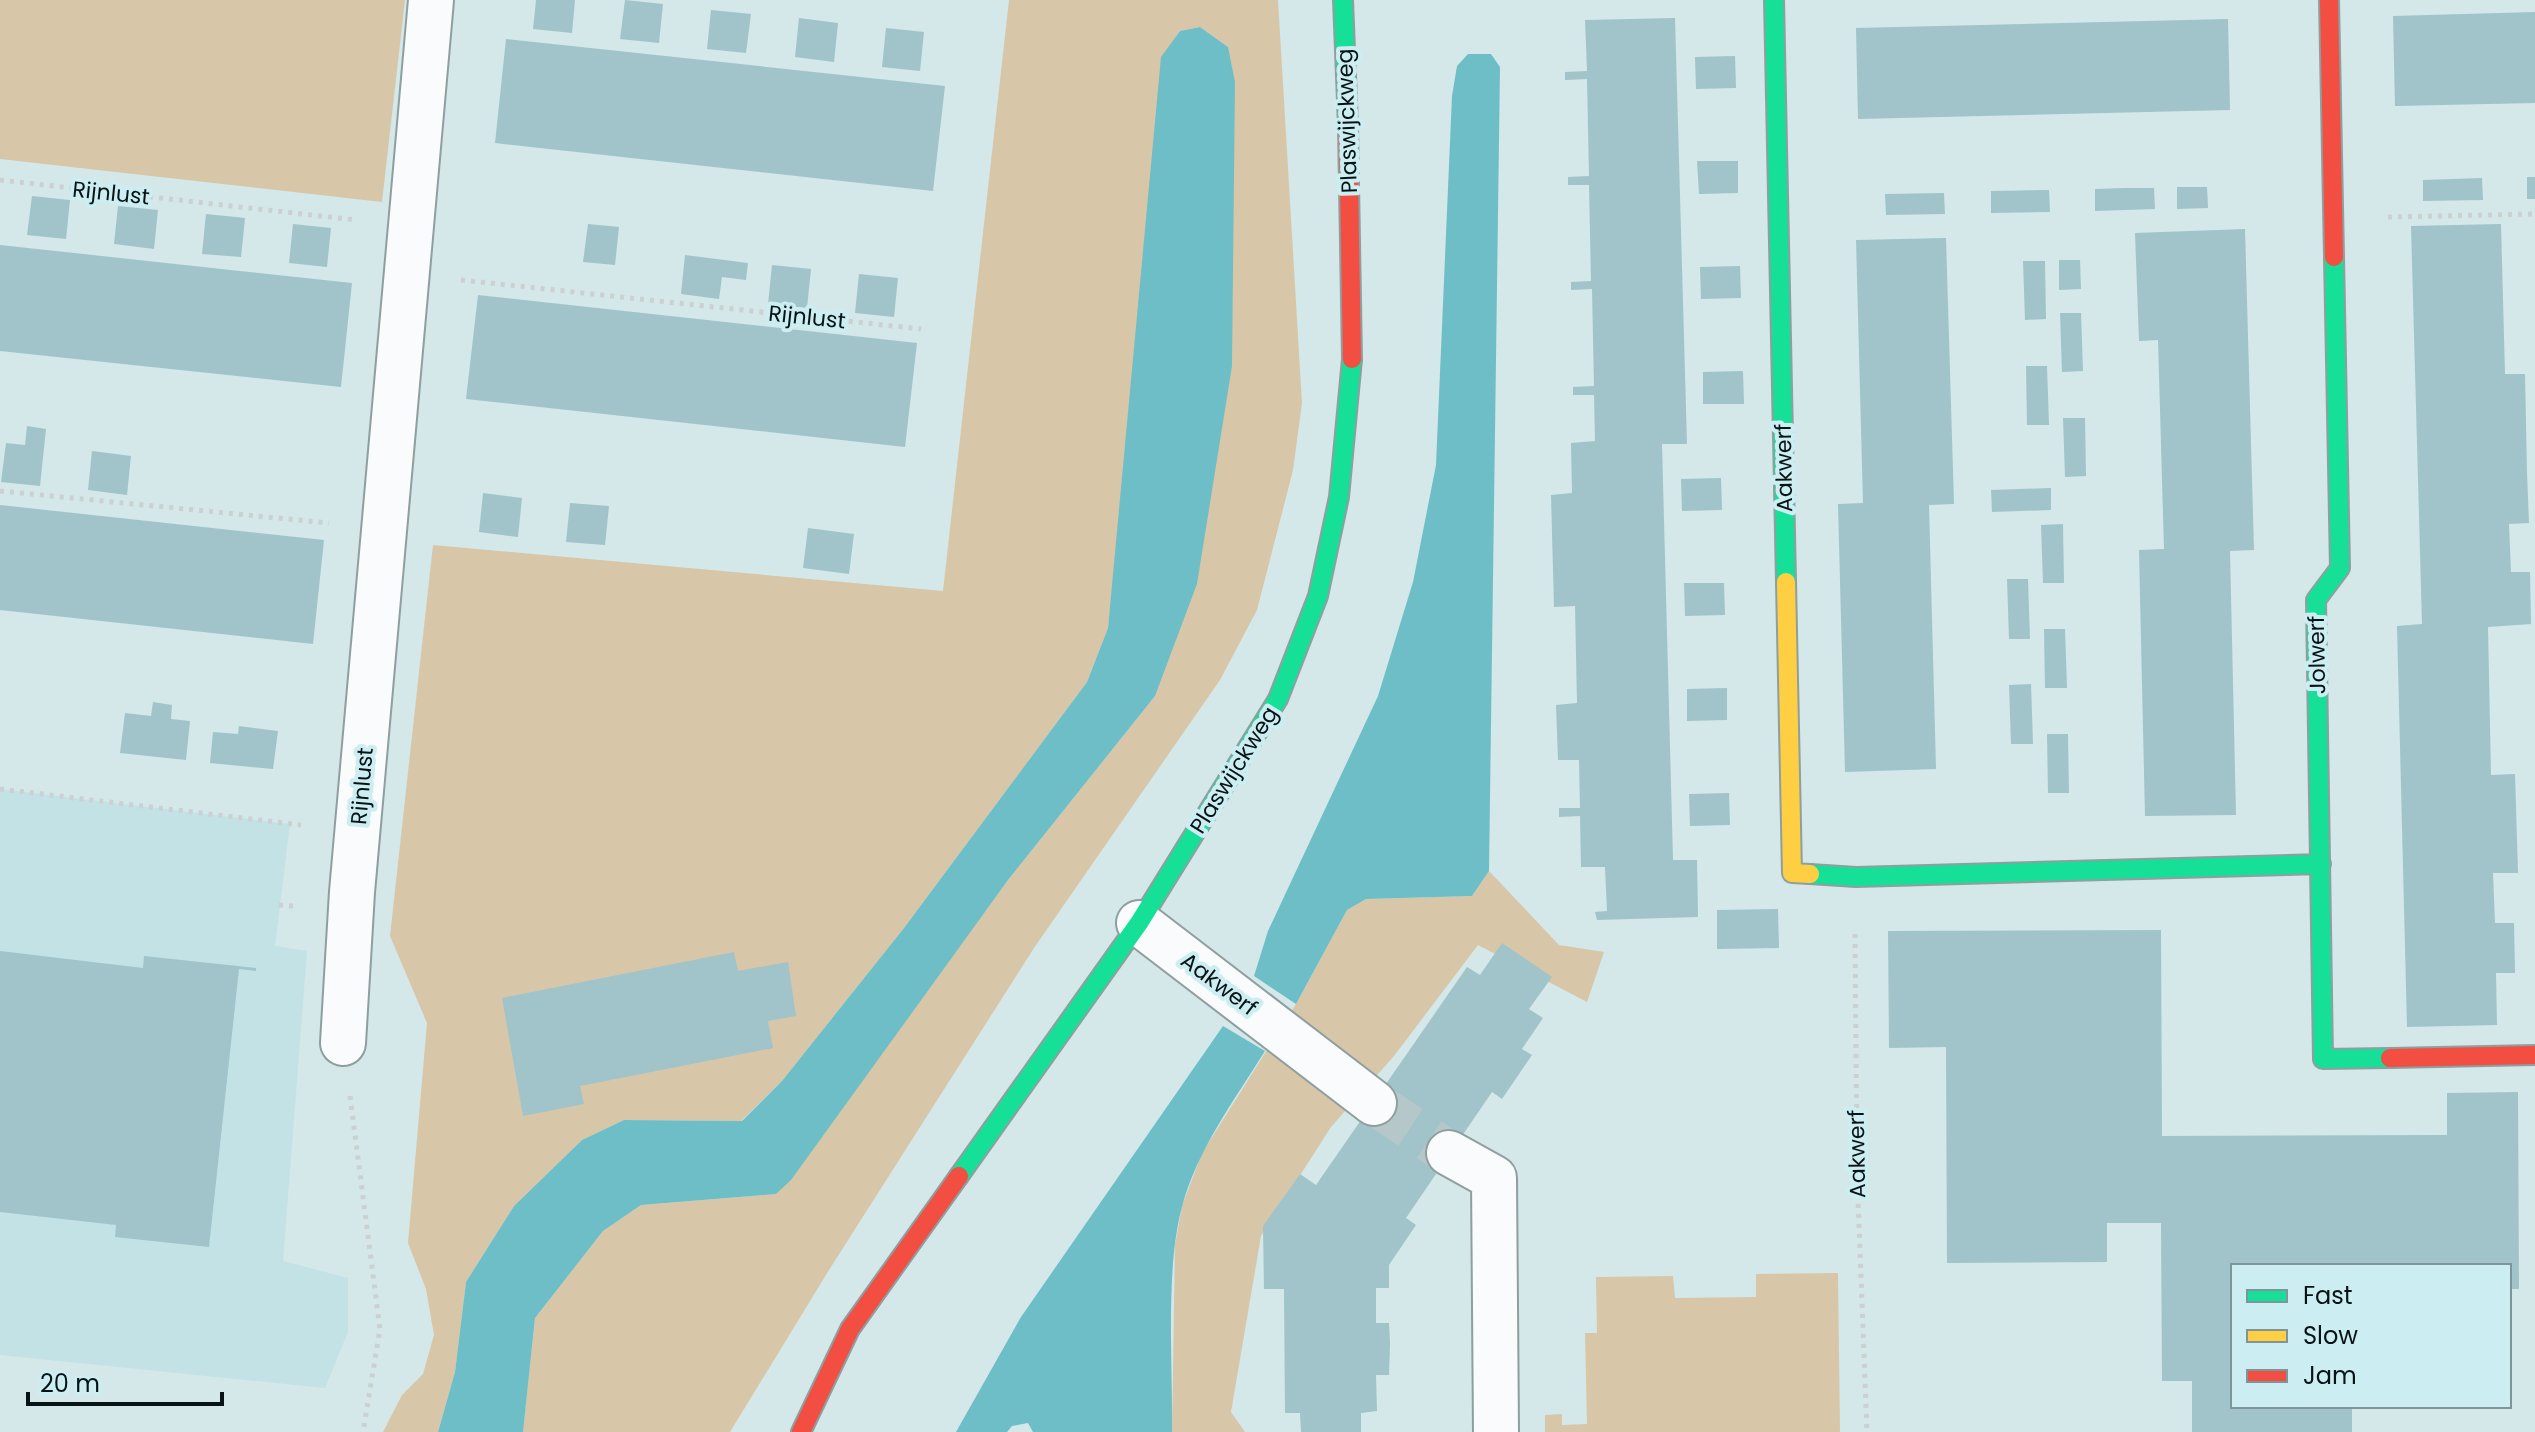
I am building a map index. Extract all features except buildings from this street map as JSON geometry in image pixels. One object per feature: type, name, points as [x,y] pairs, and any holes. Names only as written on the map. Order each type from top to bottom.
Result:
[{"type":"street","name":"Rijnlust","points":[[343,1043],[357,832],[431,0]]},
{"type":"street","name":"Plaswijckweg","points":[[801,1432],[850,1329],[1139,923],[1278,699],[1318,596],[1339,497],[1352,367],[1353,264],[1343,0]]},
{"type":"street","name":"Aakwerf","points":[[1774,0],[1792,873],[1856,877],[2321,864]]},
{"type":"street","name":"Jolwerf","points":[[2329,0],[2336,218],[2340,568],[2316,600],[2323,1059],[2535,1055]]},
{"type":"street","name":"Aakwerf","points":[[1139,923],[1374,1103]]},
{"type":"street","points":[[1449,1153],[1494,1178],[1496,1432]]},
{"type":"path","name":"Rijnlust","points":[[0,180],[412,226]]},
{"type":"path","points":[[2336,218],[2535,214]]},
{"type":"path","name":"Rijnlust","points":[[408,275],[921,329]]},
{"type":"path","points":[[0,491],[386,528]]},
{"type":"path","points":[[0,789],[357,832]]},
{"type":"path","name":"Aakwerf","points":[[1856,877],[1857,1173],[1867,1432]]},
{"type":"path","points":[[343,1043],[380,1329],[363,1432]]},
{"type":"shaded area","points":[[0,0],[405,0],[382,202],[0,159]]},
{"type":"shaded area","points":[[1009,0],[1278,0],[1302,403],[1293,470],[1257,610],[1220,680],[1034,948],[730,1432],[523,1432],[535,1318],[603,1231],[641,1205],[776,1194],[1008,880],[1155,696],[1228,47],[1200,27],[1180,31],[1172,43],[1108,628],[1087,682],[904,928],[782,1081],[741,1121],[624,1120],[582,1140],[514,1206],[466,1282],[455,1372],[438,1432],[383,1432],[402,1395],[423,1374],[434,1335],[426,1289],[408,1243],[427,1023],[390,936],[433,545],[943,591]]},
{"type":"shaded area","points":[[0,789],[290,824],[275,946],[307,951],[283,1261],[348,1278],[348,1332],[325,1388],[0,1355]]},
{"type":"shaded area","points":[[1489,871],[1559,945],[1604,952],[1587,1002],[1478,945],[1394,1056],[1331,1127],[1261,1236],[1231,1412],[1245,1432],[1172,1432],[1175,1245],[1182,1206],[1202,1153],[1296,1004],[1347,910],[1366,899],[1472,896]]},
{"type":"shaded area","points":[[1838,1273],[1840,1432],[1545,1432],[1545,1415],[1562,1414],[1562,1425],[1587,1424],[1585,1333],[1597,1333],[1596,1277],[1673,1276],[1675,1298],[1756,1297],[1756,1274]]},
{"type":"water","points":[[1200,27],[1228,47],[1235,82],[1232,366],[1197,584],[1155,696],[1008,880],[791,1180],[776,1194],[641,1205],[603,1231],[535,1318],[523,1432],[438,1432],[455,1372],[466,1282],[514,1206],[582,1140],[624,1120],[742,1121],[782,1081],[904,928],[1087,682],[1108,628],[1161,57],[1180,31]]},
{"type":"water","points":[[1468,54],[1491,54],[1500,67],[1489,871],[1472,896],[1366,899],[1347,910],[1296,1004],[1254,976],[1268,931],[1378,696],[1413,582],[1436,465],[1452,96],[1457,66]]},
{"type":"water","points":[[1223,1026],[1265,1051],[1207,1146],[1182,1207],[1173,1259],[1172,1432],[1033,1432],[1028,1423],[1012,1426],[1007,1432],[956,1432],[1021,1317]]},
{"type":"tunnel","points":[[1374,1103],[1449,1153]]},
{"type":"traffic: fast","points":[[1343,0],[1348,126]]},
{"type":"traffic: fast","points":[[1774,0],[1786,582]]},
{"type":"traffic: fast","points":[[2334,257],[2340,568],[2316,600],[2323,1059],[2390,1058]]},
{"type":"traffic: fast","points":[[959,1176],[1139,923],[1278,699],[1318,596],[1339,497],[1352,359]]},
{"type":"traffic: fast","points":[[1810,874],[1856,877],[2321,864]]},
{"type":"traffic: slow","points":[[1786,582],[1792,873],[1810,874]]},
{"type":"traffic: jam","points":[[2329,0],[2334,257]]},
{"type":"traffic: jam","points":[[1348,126],[1352,359]]},
{"type":"traffic: jam","points":[[2390,1058],[2535,1055]]},
{"type":"traffic: jam","points":[[801,1432],[850,1329],[959,1176]]}]
